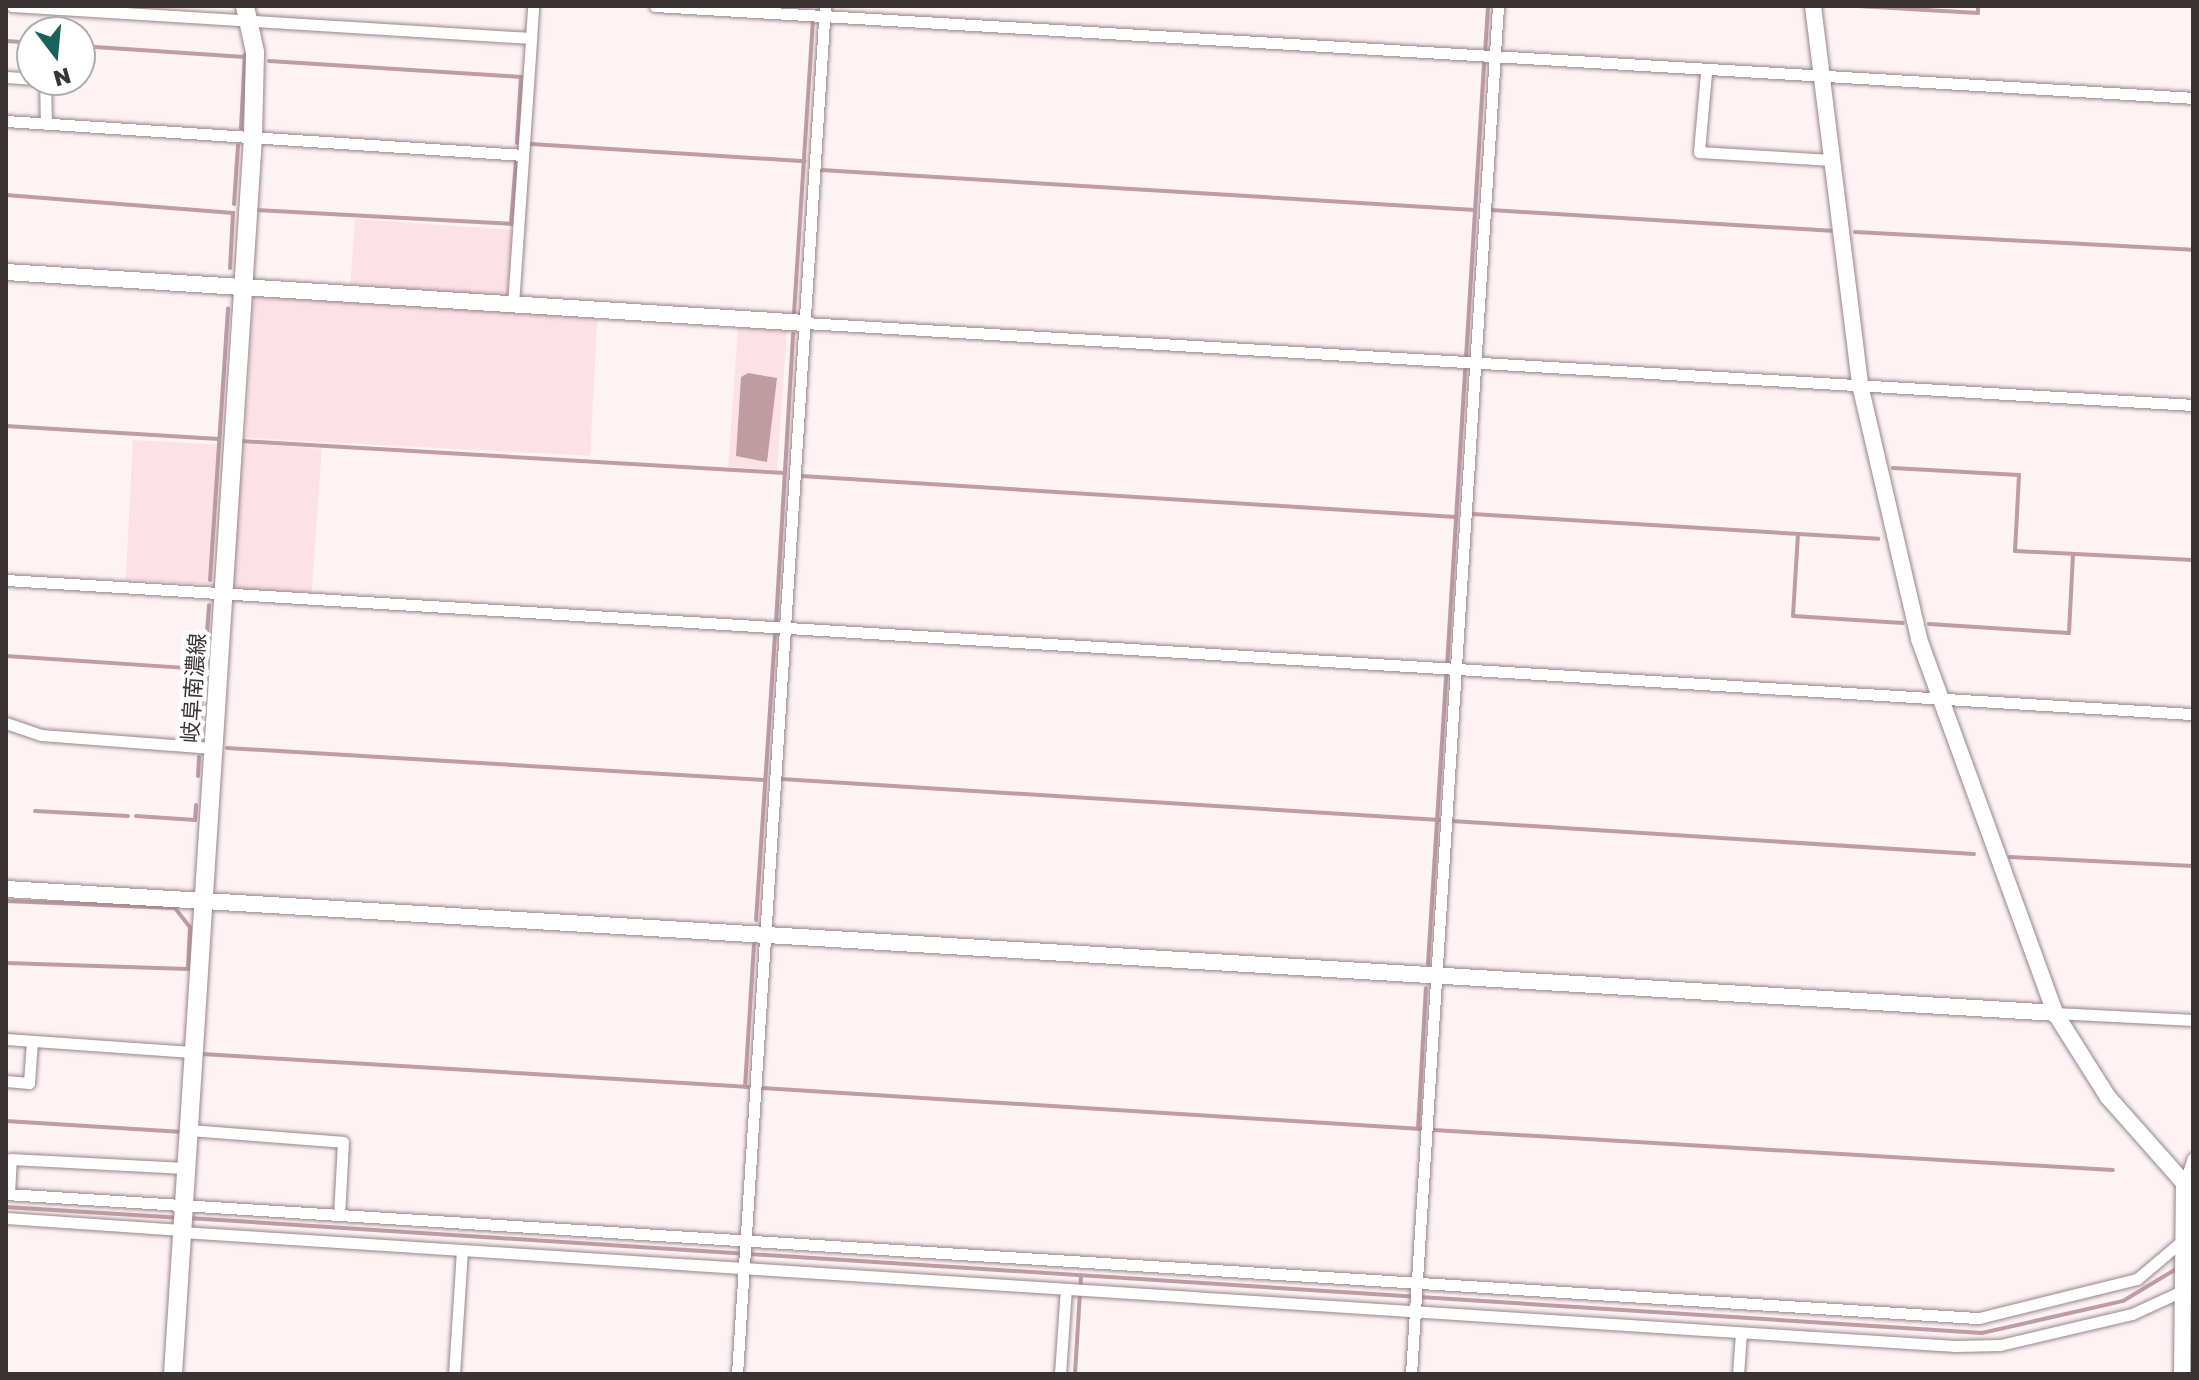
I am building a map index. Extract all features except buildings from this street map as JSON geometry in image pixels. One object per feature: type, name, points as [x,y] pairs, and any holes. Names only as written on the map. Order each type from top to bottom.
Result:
[{"type":"main road","name":"岐阜南濃線","points":[[173,1374],[253,136],[256,67],[247,14]]},
{"type":"street","points":[[12,6],[247,14],[531,38]]},
{"type":"street","points":[[513,305],[533,6]]},
{"type":"street","points":[[655,6],[825,11],[1706,73],[2193,98]]},
{"type":"street","points":[[1411,1374],[1498,6]]},
{"type":"street","points":[[1813,6],[1861,389],[1888,525],[1939,701],[2055,1013],[2108,1097],[2188,1189]]},
{"type":"street","points":[[737,1374],[825,11]]},
{"type":"street","points":[[1706,73],[1699,152],[1832,160]]},
{"type":"street","points":[[45,96],[46,123]]},
{"type":"street","points":[[6,121],[523,155]]},
{"type":"street","points":[[6,272],[1861,389],[2193,405]]},
{"type":"street","points":[[6,580],[1939,701],[2193,714]]},
{"type":"street","points":[[6,723],[41,735],[213,748]]},
{"type":"street","points":[[6,889],[203,898],[1436,977],[2193,1020]]},
{"type":"street","points":[[6,1039],[192,1052]]},
{"type":"street","points":[[6,1081],[29,1083],[32,1041]]},
{"type":"street","points":[[188,1130],[343,1142],[339,1215]]},
{"type":"street","points":[[2182,1374],[2185,1282],[2182,1249],[2193,1158]]},
{"type":"street","points":[[185,1168],[11,1159],[7,1194],[182,1222],[462,1250],[1416,1309],[1741,1333],[2000,1345],[2132,1314],[2185,1282]]},
{"type":"street","points":[[6,1218],[182,1222],[339,1215],[1979,1318],[2137,1279],[2182,1249]]},
{"type":"street","points":[[454,1374],[462,1250]]},
{"type":"street","points":[[1060,1374],[1076,1289]]},
{"type":"street","points":[[1738,1374],[1741,1333]]},
{"type":"shaded area","points":[[355,219],[514,230],[509,299],[350,288]]},
{"type":"shaded area","points":[[253,297],[598,315],[590,456],[246,438]]},
{"type":"shaded area","points":[[738,327],[787,330],[777,470],[728,467]]},
{"type":"shaded area","points":[[748,373],[777,378],[767,462],[736,456],[741,377]]},
{"type":"shaded area","points":[[133,440],[217,444],[210,584],[126,580]]},
{"type":"shaded area","points":[[239,443],[322,449],[312,593],[229,588]]},
{"type":"waterway","points":[[1485,53],[1488,6]]},
{"type":"waterway","points":[[1858,6],[1978,13],[1978,6]]},
{"type":"waterway","points":[[794,313],[813,22]]},
{"type":"waterway","points":[[6,41],[16,42]]},
{"type":"waterway","points":[[96,47],[245,57]]},
{"type":"waterway","points":[[241,128],[245,55]]},
{"type":"waterway","points":[[269,61],[521,77],[517,143]]},
{"type":"waterway","points":[[1466,358],[1484,63]]},
{"type":"waterway","points":[[531,144],[804,161]]},
{"type":"waterway","points":[[234,204],[238,145]]},
{"type":"waterway","points":[[256,210],[511,224],[516,160]]},
{"type":"waterway","points":[[821,170],[1475,210]]},
{"type":"waterway","points":[[6,195],[233,213],[230,268]]},
{"type":"waterway","points":[[1491,210],[1830,231]]},
{"type":"waterway","points":[[1855,232],[2193,250]]},
{"type":"waterway","points":[[210,580],[228,309]]},
{"type":"waterway","points":[[776,622],[793,333]]},
{"type":"waterway","points":[[1447,666],[1465,370]]},
{"type":"waterway","points":[[6,426],[219,439]]},
{"type":"waterway","points":[[241,441],[785,473]]},
{"type":"waterway","points":[[1893,468],[2019,475],[2015,551],[2193,560]]},
{"type":"waterway","points":[[801,476],[1456,517]]},
{"type":"waterway","points":[[1472,514],[1878,539]]},
{"type":"waterway","points":[[1798,534],[1793,616],[1903,623]]},
{"type":"waterway","points":[[1929,624],[2069,633],[2073,554]]},
{"type":"waterway","points":[[200,725],[209,605]]},
{"type":"waterway","points":[[756,920],[775,633]]},
{"type":"waterway","points":[[6,656],[204,669]]},
{"type":"waterway","points":[[1428,964],[1446,675]]},
{"type":"waterway","points":[[227,748],[765,780]]},
{"type":"waterway","points":[[198,776],[199,757]]},
{"type":"waterway","points":[[781,779],[1440,820]]},
{"type":"waterway","points":[[136,816],[195,820],[196,805]]},
{"type":"waterway","points":[[35,811],[128,816]]},
{"type":"waterway","points":[[1452,821],[1974,854]]},
{"type":"waterway","points":[[2010,857],[2193,866]]},
{"type":"waterway","points":[[6,901],[175,908],[190,927],[188,969],[6,963]]},
{"type":"waterway","points":[[745,1087],[754,944]]},
{"type":"waterway","points":[[1418,1129],[1426,988]]},
{"type":"waterway","points":[[202,1054],[750,1087]]},
{"type":"waterway","points":[[762,1088],[1422,1129]]},
{"type":"waterway","points":[[6,1121],[179,1132]]},
{"type":"waterway","points":[[1433,1130],[2113,1170]]},
{"type":"waterway","points":[[6,1207],[179,1218]]},
{"type":"waterway","points":[[188,1218],[1982,1333],[2123,1301],[2178,1268]]},
{"type":"waterway","points":[[1075,1374],[1081,1275]]}]
